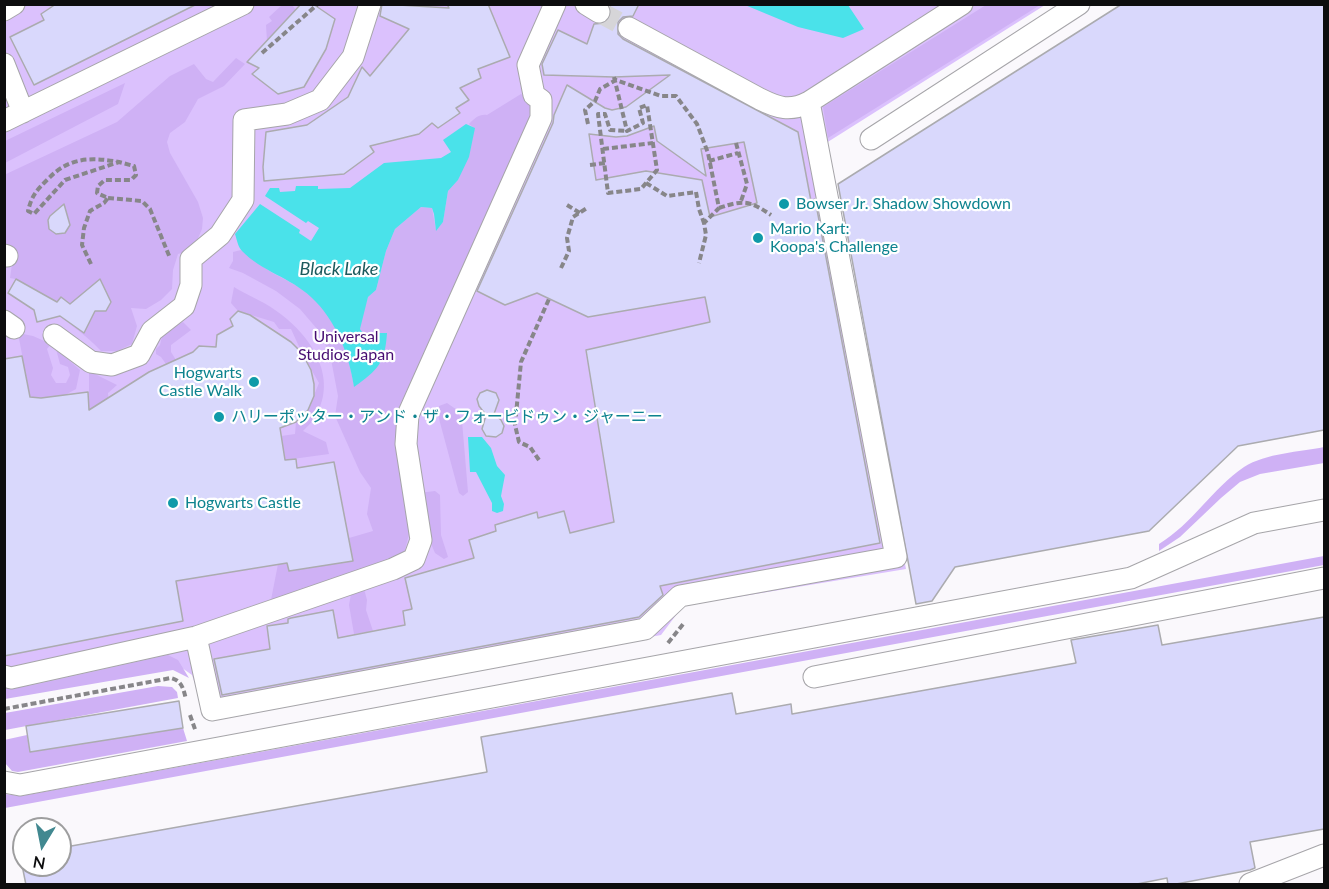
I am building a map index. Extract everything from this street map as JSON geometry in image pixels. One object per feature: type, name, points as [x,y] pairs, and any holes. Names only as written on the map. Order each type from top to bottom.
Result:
[{"type":"street","points":[[4,9],[14,4]]},
{"type":"street","points":[[4,64],[14,117],[243,4]]},
{"type":"street","points":[[54,335],[91,362],[112,365],[139,355],[152,331],[184,306],[191,285],[190,259],[220,235],[243,200],[244,120],[287,114],[320,100],[353,57],[370,4]]},
{"type":"street","points":[[4,676],[10,678],[196,637],[393,569],[414,559],[421,540],[406,444],[408,415],[541,118],[541,100],[534,95],[528,65],[555,4]]},
{"type":"street","points":[[629,28],[778,108],[798,108],[962,4]]},
{"type":"street","points":[[871,140],[1079,4]]},
{"type":"street","points":[[196,637],[212,710],[645,628],[680,596],[896,557],[809,102]]},
{"type":"street","points":[[5,782],[20,785],[1131,578],[1254,523],[1324,510]]},
{"type":"street","points":[[814,676],[1324,578]]},
{"type":"street","points":[[1250,885],[1324,855]]},
{"type":"path","points":[[262,53],[318,4]]},
{"type":"path","points":[[588,124],[585,110],[595,101],[600,89],[615,79]]},
{"type":"path","points":[[615,79],[627,130]]},
{"type":"path","points":[[615,79],[661,96],[676,96],[697,124],[709,160],[719,208]]},
{"type":"path","points":[[603,196],[608,193],[641,189],[657,170],[647,105],[639,108],[643,123],[627,130],[610,130],[605,114],[598,114],[608,193]]},
{"type":"path","points":[[603,149],[653,143]]},
{"type":"path","points":[[736,143],[747,184],[741,201]]},
{"type":"path","points":[[709,160],[738,153]]},
{"type":"path","points":[[119,162],[65,180],[34,214],[28,211],[32,195],[62,166],[98,158],[119,162],[135,166],[136,175],[131,180],[105,180],[98,186],[97,193],[108,198],[142,201],[150,209],[169,258],[190,259]]},
{"type":"path","points":[[590,165],[605,163]]},
{"type":"path","points":[[646,183],[667,196],[696,192],[706,235],[699,263]]},
{"type":"path","points":[[91,264],[82,245],[84,228],[90,211],[108,198]]},
{"type":"path","points":[[704,223],[719,208],[741,201],[762,208],[771,215]]},
{"type":"path","points":[[567,205],[580,213]]},
{"type":"path","points":[[561,268],[569,251],[567,238],[573,218],[587,208]]},
{"type":"path","points":[[539,460],[530,447],[519,442],[515,425],[521,362],[549,299]]},
{"type":"green space","name":"Universal Studios Japan","points":[[5,5],[1045,5],[823,145],[906,569],[683,606],[661,635],[207,720],[192,675],[175,663],[5,693]]},
{"type":"shaded area","points":[[282,5],[292,5],[296,10],[267,41],[266,25],[272,21],[269,17]]},
{"type":"shaded area","points":[[986,5],[1040,5],[828,138],[823,107]]},
{"type":"shaded area","points":[[236,58],[245,64],[224,86],[198,99],[185,122],[170,133],[167,142],[170,153],[198,202],[203,218],[202,229],[196,243],[188,251],[178,254],[173,270],[172,289],[161,300],[146,309],[131,308],[137,326],[132,344],[117,351],[101,351],[48,307],[29,287],[10,278],[14,250],[5,246],[4,175],[117,122],[170,76],[194,64],[206,79],[213,82]]},
{"type":"shaded area","points":[[125,83],[118,104],[5,163],[5,141]]},
{"type":"shaded area","points":[[521,94],[531,101],[528,130],[398,409],[398,446],[411,526],[404,554],[270,605],[278,564],[287,563],[290,571],[353,561],[349,538],[373,531],[367,514],[371,488],[360,472],[335,416],[338,396],[330,354],[318,330],[300,309],[276,291],[229,268],[233,261],[233,252],[241,250],[271,272],[306,292],[320,305],[340,337],[354,386],[376,333],[368,338],[364,335],[360,329],[361,319],[368,297],[376,290],[386,251],[395,229],[421,207],[432,208],[436,230],[443,222],[448,191],[458,180],[474,128],[469,124],[477,117],[487,115]]},
{"type":"shaded area","points":[[234,287],[288,320],[309,343],[317,357],[324,386],[322,402],[315,417],[303,431],[326,442],[329,454],[285,460],[281,436],[295,434],[296,422],[308,410],[319,383],[291,329],[279,329],[274,322],[238,311],[231,303]]},
{"type":"shaded area","points":[[183,322],[191,330],[171,345],[171,352],[176,360],[166,364],[156,354],[156,349],[160,345],[163,332]]},
{"type":"shaded area","points":[[18,333],[33,336],[51,344],[47,349],[53,368],[51,375],[56,383],[66,383],[70,375],[68,367],[60,364],[56,349],[80,370],[76,389],[65,395],[69,416],[45,421],[40,397],[30,397]]},
{"type":"shaded area","points":[[89,371],[117,385],[108,393],[109,407],[89,410]]},
{"type":"shaded area","points":[[447,403],[457,410],[462,421],[468,492],[463,496],[459,493],[438,415],[439,406]]},
{"type":"shaded area","points":[[1324,447],[1324,463],[1260,474],[1240,482],[1180,537],[1159,551],[1159,544],[1182,527],[1222,485],[1244,467],[1273,456]]},
{"type":"shaded area","points":[[435,491],[440,495],[441,535],[448,557],[444,559],[435,553],[432,546],[419,493]]},
{"type":"shaded area","points":[[1324,556],[1324,565],[5,808],[5,794],[21,796]]},
{"type":"shaded area","points":[[363,585],[367,600],[366,610],[373,631],[354,634],[349,605],[352,589]]},
{"type":"shaded area","points":[[168,655],[178,660],[189,678],[173,670],[5,699],[5,685],[29,686]]},
{"type":"shaded area","points":[[158,686],[172,687],[177,692],[178,698],[5,730],[5,713]]},
{"type":"shaded area","points":[[183,728],[187,741],[18,772],[12,771],[5,763],[4,740],[27,735],[30,752]]},
{"type":"water","points":[[745,5],[848,5],[864,29],[843,38],[798,27]]},
{"type":"water","name":"Black Lake","points":[[466,124],[475,128],[469,157],[458,180],[448,191],[443,222],[436,231],[432,208],[421,207],[395,229],[386,251],[376,290],[368,297],[360,329],[368,338],[376,333],[387,333],[384,352],[379,365],[354,387],[345,350],[328,316],[303,290],[250,258],[241,249],[235,234],[260,204],[300,230],[299,233],[311,241],[319,228],[308,221],[306,223],[265,196],[270,188],[279,188],[280,192],[295,191],[296,186],[318,186],[318,189],[350,188],[384,163],[441,158],[451,152],[443,140]]},
{"type":"water","points":[[468,437],[482,437],[491,448],[497,466],[505,475],[501,496],[504,504],[503,511],[497,513],[492,511],[492,503],[476,472],[470,472]]},
{"type":"building","points":[[56,4],[197,4],[34,85],[10,37],[44,20],[41,14]]},
{"type":"building","points":[[301,4],[313,4],[335,19],[326,49],[304,87],[278,94],[252,74],[259,68],[247,62]]},
{"type":"building","points":[[382,4],[449,8],[447,4],[488,4],[510,57],[478,69],[481,78],[460,88],[469,100],[456,108],[460,113],[438,128],[432,123],[419,134],[370,146],[374,152],[344,174],[264,181],[266,132],[307,125],[348,97],[362,67],[370,76],[409,29],[380,16]]},
{"type":"building","points":[[609,4],[639,4],[633,16],[623,17],[618,22],[618,34],[623,39],[798,132],[811,201],[815,199],[880,543],[660,586],[663,595],[639,617],[222,695],[214,659],[270,649],[267,626],[288,623],[288,619],[291,618],[333,610],[338,638],[405,625],[403,611],[412,609],[405,578],[474,558],[469,540],[496,531],[495,525],[537,512],[538,518],[564,511],[570,533],[614,522],[586,350],[710,322],[705,297],[588,317],[537,293],[505,305],[477,291],[553,123],[554,115],[567,85],[612,110],[626,107],[670,75],[614,77],[544,75],[542,64],[558,30],[587,44],[594,24],[605,23],[612,12]],"holes":[[[654,126],[657,141],[706,176],[701,149],[744,142],[757,203],[710,217],[702,180],[646,171],[596,180],[589,134],[627,136]]]},
{"type":"building","points":[[1122,4],[1324,4],[1324,430],[1238,446],[1149,531],[955,567],[932,601],[916,604],[838,184]]},
{"type":"building","points":[[64,204],[70,225],[65,233],[56,234],[49,229],[48,220]]},
{"type":"building","points":[[16,279],[57,302],[61,297],[70,304],[100,279],[111,302],[106,311],[95,311],[84,333],[60,316],[37,322],[34,310],[8,293]]},
{"type":"building","name":"Hogwarts Castle","points":[[238,311],[250,315],[291,342],[302,353],[311,370],[314,396],[308,410],[296,422],[280,428],[285,460],[296,459],[297,468],[334,462],[353,561],[289,571],[287,563],[176,581],[183,621],[4,656],[4,359],[22,356],[30,397],[41,398],[88,392],[89,410],[149,372],[193,352],[199,346],[216,347],[217,335],[233,326],[230,319]]},
{"type":"building","points":[[487,390],[496,393],[499,400],[494,414],[504,426],[502,433],[496,437],[486,436],[482,429],[486,415],[477,399],[480,393]]},
{"type":"building","points":[[1324,617],[1324,829],[1250,842],[1255,868],[1171,885],[1168,885],[1167,878],[1132,885],[26,885],[24,877],[72,877],[72,846],[487,772],[481,737],[732,693],[736,714],[791,704],[792,714],[1076,663],[1071,640],[1158,625],[1162,645]]},
{"type":"building","points":[[179,701],[183,728],[30,752],[26,726]]},
{"type":"tunnel","points":[[599,12],[629,28]]},
{"type":"place","name":"Bowser Jr. Shadow Showdown","points":[[784,204]]},
{"type":"place","name":"Mario Kart: Koopa's Challenge","points":[[758,238]]},
{"type":"place","name":"Hogwarts Castle Walk","points":[[254,382]]},
{"type":"place","name":"ハリーポッター・アンド・ザ・フォービドゥン・ジャーニー","points":[[219,417]]},
{"type":"place","name":"Hogwarts Castle","points":[[173,503]]}]
